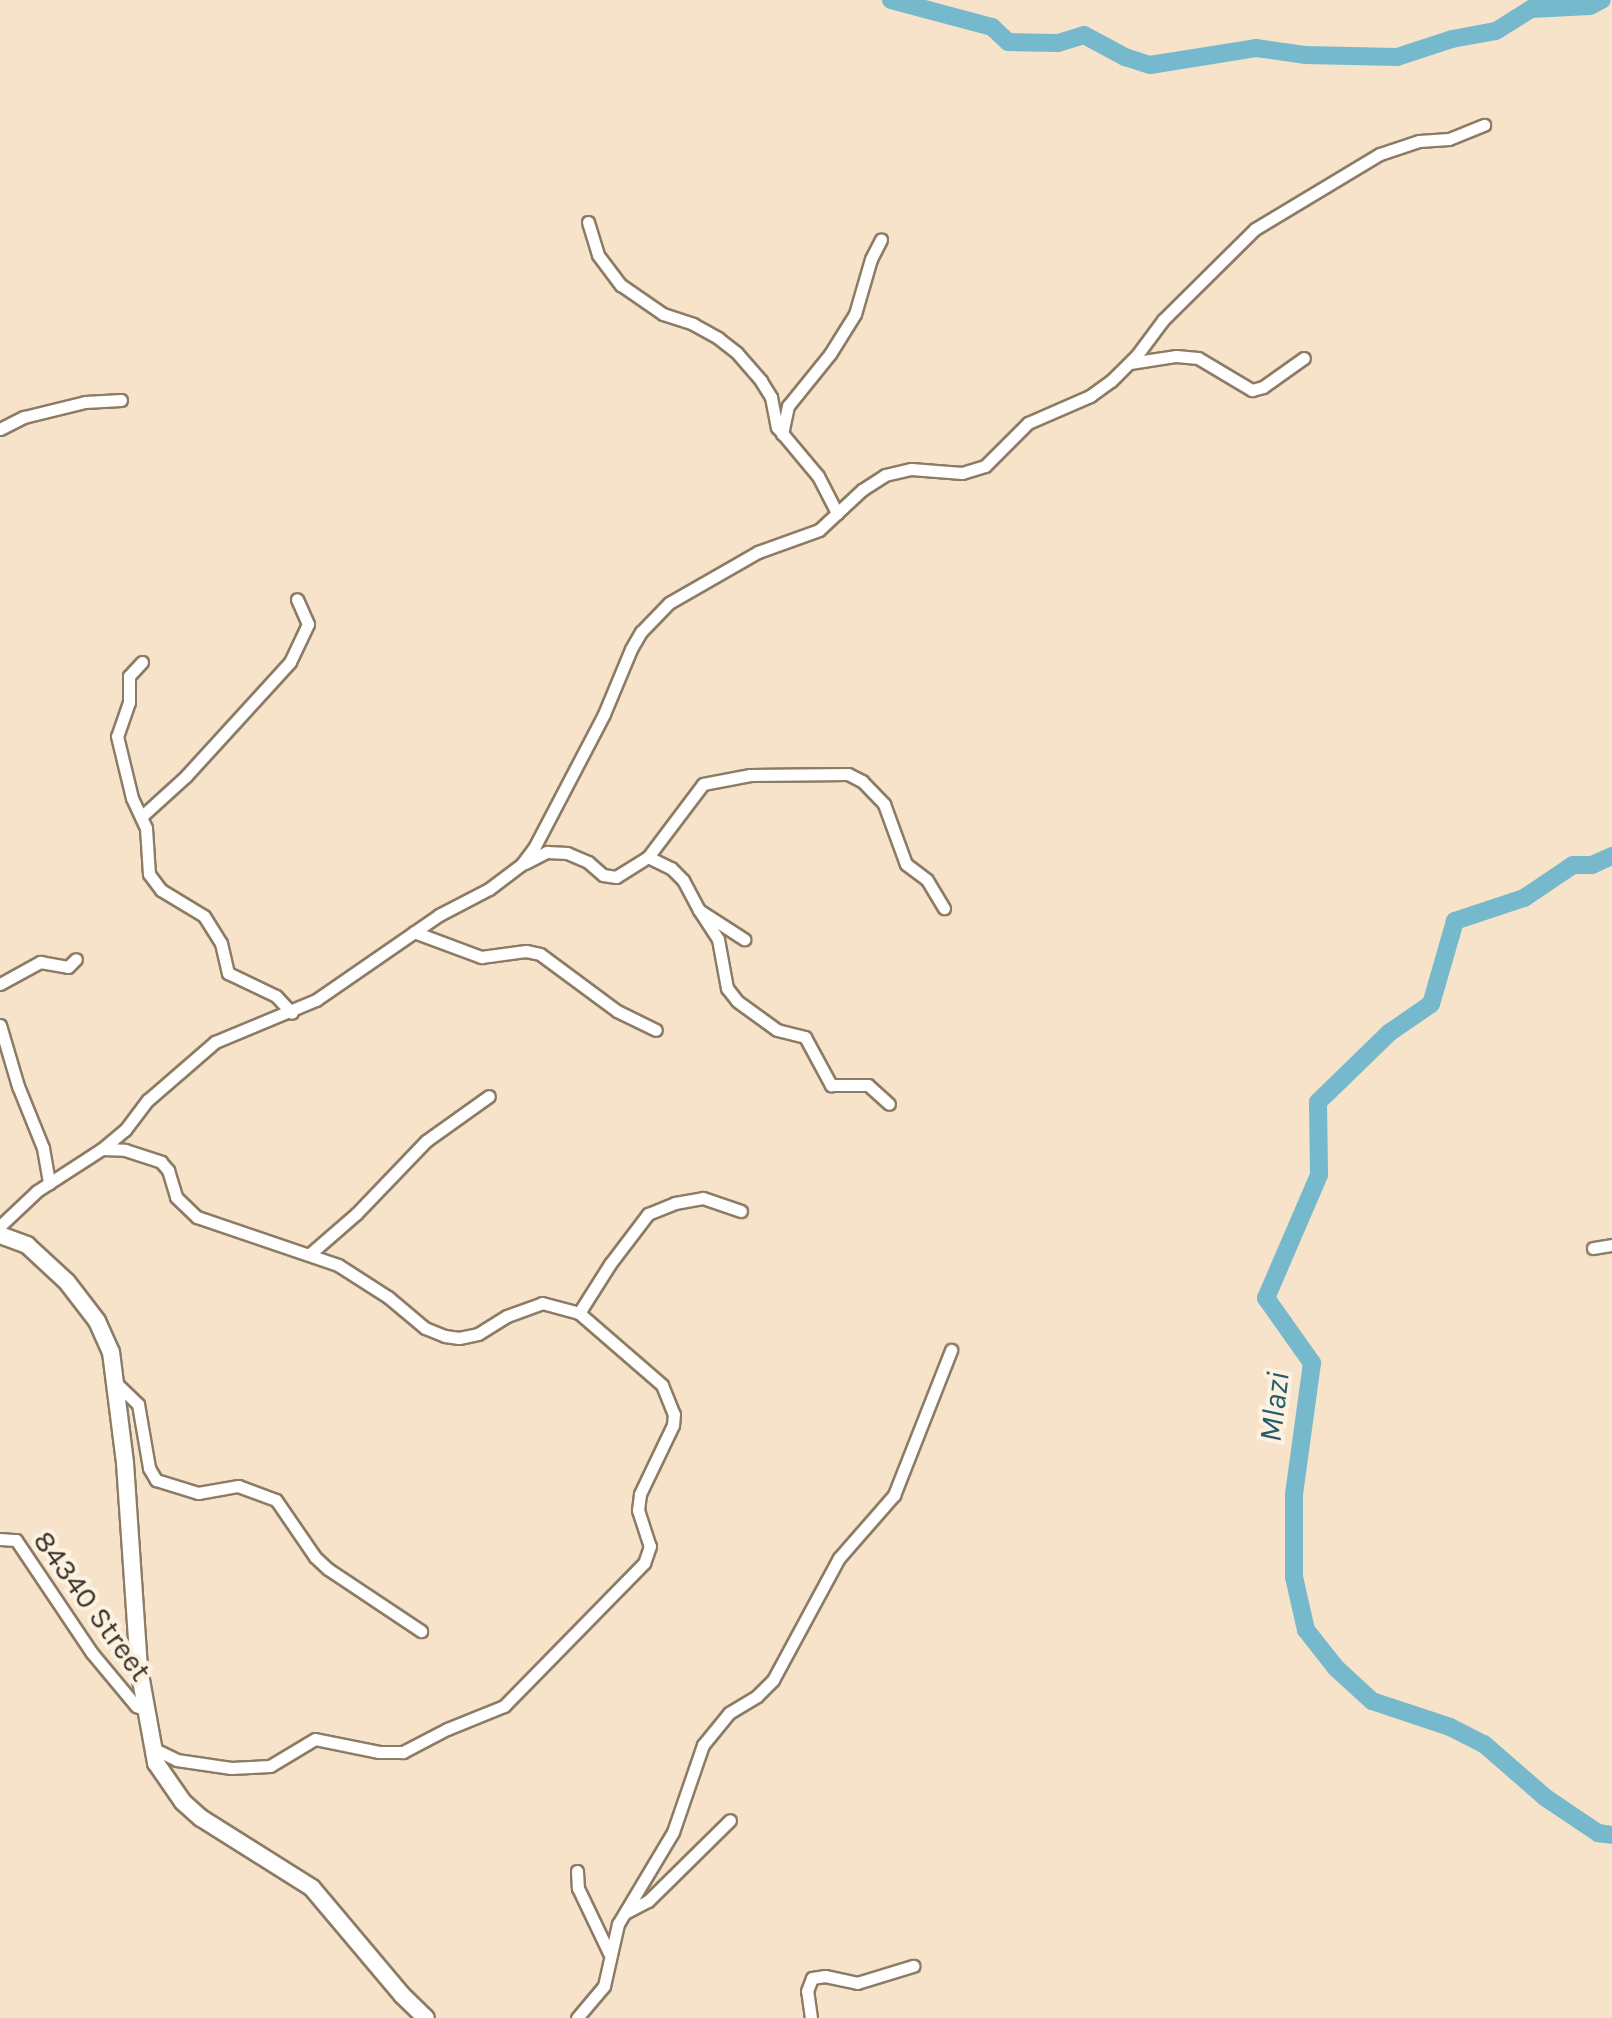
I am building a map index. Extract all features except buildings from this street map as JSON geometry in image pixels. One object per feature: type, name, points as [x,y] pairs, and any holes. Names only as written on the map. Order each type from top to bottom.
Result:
[{"type":"street","points":[[521,865],[569,783],[619,683],[631,649],[669,603],[770,547],[819,530],[885,475],[924,470],[953,473],[985,466],[1028,423],[1100,390],[1130,363],[1163,320],[1255,229],[1380,154],[1419,141],[1449,139],[1484,125]]},
{"type":"street","points":[[588,222],[598,255],[621,285],[663,314],[704,329],[737,353],[768,391],[775,421],[782,434],[818,476],[837,513]]},
{"type":"street","points":[[782,434],[788,406],[830,354],[855,314],[868,267],[881,239]]},
{"type":"street","points":[[1130,363],[1176,356],[1198,358],[1252,390],[1263,387],[1304,358]]},
{"type":"street","points":[[0,429],[24,417],[85,402],[121,400]]},
{"type":"street","points":[[141,817],[186,776],[290,662],[308,624],[297,599]]},
{"type":"street","points":[[142,662],[129,676],[129,702],[117,736],[129,771],[132,798],[146,828],[149,874],[155,883],[204,916],[221,943],[228,973],[276,996],[292,1013]]},
{"type":"street","points":[[0,1226],[49,1183],[102,1149],[125,1130],[148,1100],[215,1042],[292,1013],[414,932],[547,852],[577,857],[603,875],[616,877],[648,857],[703,784],[750,775],[848,774],[862,781],[884,804],[906,864],[927,880],[944,908]]},
{"type":"street","points":[[648,857],[662,862],[683,880],[718,939],[727,988],[737,1001],[777,1030],[805,1037],[831,1085],[868,1085],[889,1104]]},
{"type":"street","points":[[699,910],[744,939]]},
{"type":"street","points":[[414,932],[470,955],[490,957],[526,951],[548,957],[617,1011],[656,1030]]},
{"type":"street","points":[[0,984],[40,962],[68,967],[76,959]]},
{"type":"street","points":[[0,1025],[18,1086],[43,1148],[49,1183]]},
{"type":"street","points":[[311,1253],[356,1214],[426,1141],[489,1096]]},
{"type":"street","points":[[102,1149],[125,1150],[161,1162],[168,1170],[176,1197],[197,1217],[311,1253],[358,1275],[425,1328],[445,1336],[459,1338],[478,1334],[507,1316],[542,1303],[579,1313],[662,1385],[674,1414],[673,1425],[640,1494],[638,1510],[650,1546],[644,1563],[504,1706],[447,1729],[403,1752],[379,1752],[315,1739],[308,1740],[284,1760],[270,1766],[231,1768],[177,1760],[151,1747]]},
{"type":"street","points":[[579,1313],[610,1264],[648,1214],[675,1203],[703,1198],[741,1211]]},
{"type":"street","points":[[0,1235],[27,1245],[67,1282],[97,1321],[111,1352],[144,1709],[156,1763],[183,1802],[312,1888],[402,1995],[426,2018]]},
{"type":"street","points":[[1593,1248],[1612,1245]]},
{"type":"street","points":[[577,2018],[604,1986],[609,1953],[625,1913],[673,1832],[703,1745],[729,1713],[757,1696],[773,1680],[831,1571],[894,1495],[951,1350]]},
{"type":"street","points":[[115,1382],[138,1404],[146,1455],[156,1480],[198,1493],[238,1486],[276,1500],[315,1557],[328,1569],[421,1631]]},
{"type":"street","name":"84340 Street","points":[[0,1539],[16,1540],[92,1653],[136,1706],[144,1709]]},
{"type":"street","points":[[625,1913],[648,1901],[730,1820]]},
{"type":"street","points":[[577,1871],[578,1888],[609,1953]]},
{"type":"street","points":[[811,2018],[807,1991],[812,1978],[825,1976],[857,1983],[913,1966]]},
{"type":"waterway","name":"Mlazi","points":[[891,0],[992,27],[1008,42],[1058,43],[1084,35],[1125,57],[1150,65],[1256,48],[1305,55],[1397,57],[1452,39],[1496,31],[1531,9],[1590,6],[1602,0]]},
{"type":"waterway","name":"Mlazi","points":[[1612,856],[1592,865],[1573,865],[1524,898],[1455,921],[1431,1004],[1389,1033],[1318,1102],[1319,1175],[1266,1298],[1312,1363],[1294,1495],[1294,1577],[1306,1630],[1336,1668],[1372,1701],[1450,1727],[1484,1744],[1546,1798],[1598,1833],[1612,1835]]}]
